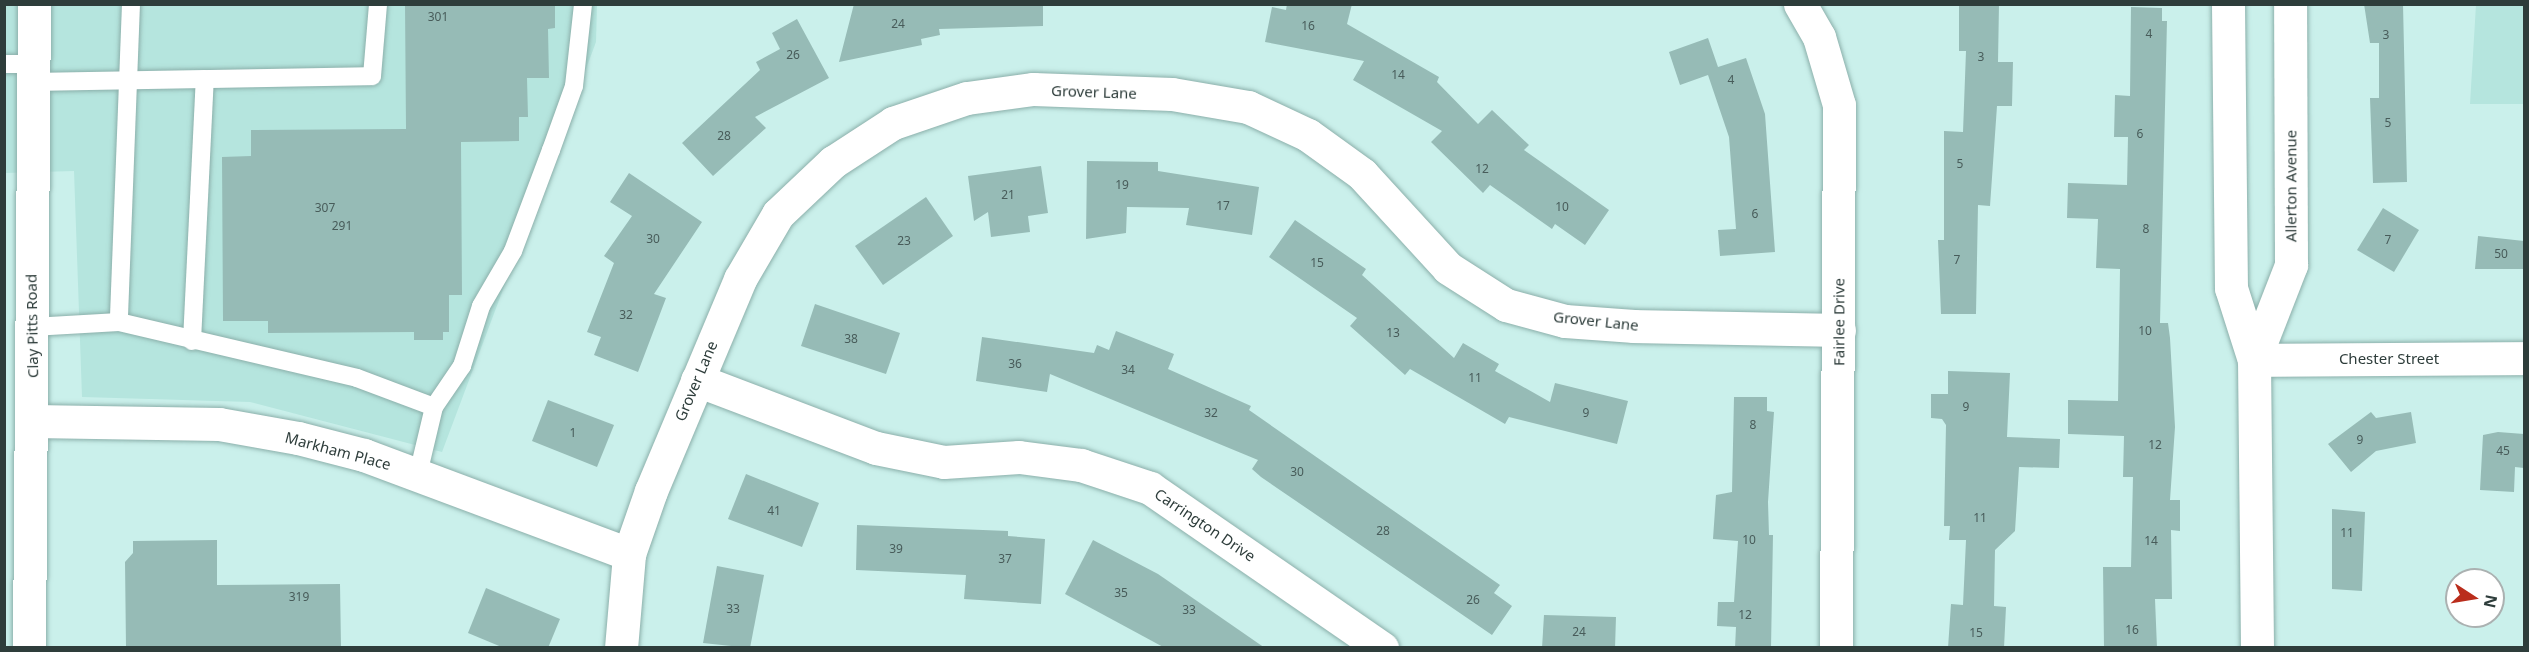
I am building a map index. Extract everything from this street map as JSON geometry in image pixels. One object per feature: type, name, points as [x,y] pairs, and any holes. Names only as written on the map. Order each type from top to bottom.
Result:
[{"type":"street","name":"Clay Pitts Road","points":[[29,648],[33,421],[32,327],[22,70],[34,4]]},
{"type":"street","name":"Fairlee Drive","points":[[1800,4],[1819,37],[1839,105],[1836,648]]},
{"type":"street","name":"Allerton Avenue","points":[[2229,4],[2231,288],[2254,360],[2257,648]]},
{"type":"street","name":"Allerton Avenue","points":[[2254,360],[2291,265],[2290,4]]},
{"type":"street","name":"Grover Lane","points":[[621,648],[630,554],[696,380],[740,279],[778,214],[833,162],[893,123],[967,99],[1033,89],[1172,94],[1248,107],[1308,135],[1362,174],[1448,268],[1506,305],[1565,321],[1634,326],[1839,330]]},
{"type":"street","name":"Chester Street","points":[[2254,360],[2524,358]]},
{"type":"street","name":"Carrington Drive","points":[[696,380],[876,448],[944,462],[1019,457],[1081,465],[1150,488],[1382,648]]},
{"type":"street","name":"Markham Place","points":[[33,421],[219,424],[298,438],[418,474],[630,554]]},
{"type":"lane","points":[[119,322],[131,4]]},
{"type":"lane","points":[[22,70],[129,79],[372,76],[378,4]]},
{"type":"lane","points":[[418,474],[434,407],[462,366],[481,306],[513,251],[574,86],[583,4]]},
{"type":"lane","points":[[192,340],[205,79]]},
{"type":"lane","points":[[32,327],[119,322],[357,378],[434,407]]},
{"type":"shaded area","points":[[4,5],[597,5],[596,42],[442,452],[250,402],[82,397],[74,171],[5,173]]},
{"type":"shaded area","points":[[2476,5],[2524,5],[2524,104],[2470,104]]},
{"type":"building","points":[[405,4],[555,4],[555,28],[548,29],[549,78],[527,78],[528,117],[519,117],[519,141],[461,142],[462,295],[449,295],[449,332],[443,332],[443,340],[414,340],[414,332],[268,333],[268,321],[223,321],[222,157],[251,156],[251,130],[406,129]]},
{"type":"building","points":[[854,4],[1043,4],[1043,26],[939,29],[940,35],[921,39],[922,45],[839,62]]},
{"type":"building","points":[[1287,4],[1352,4],[1347,24],[1439,77],[1437,82],[1478,124],[1492,110],[1529,145],[1524,150],[1609,210],[1585,245],[1555,224],[1552,229],[1490,185],[1483,193],[1431,142],[1442,131],[1353,80],[1364,61],[1265,42],[1272,7],[1286,10]]},
{"type":"building","points":[[1959,4],[1999,4],[1998,62],[2013,62],[2012,106],[1997,106],[1990,206],[1978,205],[1976,314],[1941,314],[1938,240],[1944,240],[1944,131],[1963,132],[1966,51],[1959,51]]},
{"type":"building","points":[[2364,4],[2403,4],[2407,182],[2373,183],[2370,98],[2379,98],[2379,43],[2370,43]]},
{"type":"building","points":[[2131,7],[2162,8],[2162,21],[2167,21],[2160,323],[2168,323],[2170,338],[2175,427],[2170,500],[2180,500],[2180,531],[2171,530],[2172,599],[2155,599],[2157,648],[2104,648],[2103,567],[2131,567],[2133,477],[2123,477],[2124,436],[2068,434],[2068,400],[2118,401],[2120,269],[2096,268],[2098,219],[2067,218],[2068,183],[2127,185],[2128,137],[2114,137],[2115,95],[2130,96]]},
{"type":"building","points":[[797,19],[829,78],[755,117],[766,128],[713,176],[682,143],[760,70],[756,62],[780,49],[772,33]]},
{"type":"building","points":[[1708,38],[1718,67],[1746,58],[1765,114],[1775,252],[1720,256],[1718,230],[1736,229],[1729,137],[1708,75],[1680,85],[1669,52]]},
{"type":"building","points":[[1087,161],[1158,162],[1158,171],[1259,187],[1252,235],[1186,225],[1189,208],[1127,207],[1126,233],[1086,239]]},
{"type":"building","points":[[1041,166],[1048,213],[1028,216],[1030,232],[991,237],[988,212],[974,221],[968,176]]},
{"type":"building","points":[[629,173],[702,222],[654,294],[666,298],[638,372],[594,355],[601,337],[587,332],[614,263],[604,256],[632,216],[610,202]]},
{"type":"building","points":[[926,197],[953,236],[883,285],[855,246]]},
{"type":"building","points":[[2383,208],[2419,230],[2394,272],[2357,250]]},
{"type":"building","points":[[1295,220],[1366,269],[1362,275],[1454,358],[1463,343],[1499,364],[1495,371],[1550,402],[1555,383],[1628,401],[1617,444],[1509,417],[1505,424],[1410,369],[1405,375],[1350,326],[1357,318],[1269,257]]},
{"type":"building","points":[[2478,236],[2524,241],[2524,269],[2475,269]]},
{"type":"building","points":[[815,304],[900,333],[886,374],[801,346]]},
{"type":"building","points":[[1116,331],[1174,354],[1168,369],[1251,406],[1249,410],[1500,585],[1494,593],[1512,606],[1492,635],[1261,477],[1252,469],[1258,460],[1050,374],[1047,392],[976,381],[982,337],[1094,353],[1097,345],[1109,350]]},
{"type":"building","points":[[1948,371],[2010,373],[2007,437],[2060,439],[2059,468],[2019,467],[2015,531],[1995,550],[1994,606],[2006,607],[2004,648],[1948,648],[1951,604],[1963,605],[1966,540],[1949,540],[1950,526],[1944,526],[1946,425],[1942,419],[1931,418],[1931,394],[1948,394]]},
{"type":"building","points":[[1734,397],[1767,397],[1767,411],[1774,412],[1768,502],[1769,535],[1773,535],[1771,648],[1735,648],[1736,627],[1717,626],[1718,602],[1734,602],[1738,541],[1713,539],[1716,495],[1732,492]]},
{"type":"building","points":[[548,400],[614,425],[597,467],[532,441]]},
{"type":"building","points":[[2371,412],[2376,418],[2411,412],[2416,443],[2376,451],[2351,472],[2328,444]]},
{"type":"building","points":[[2498,432],[2524,434],[2524,468],[2515,467],[2514,492],[2480,490],[2483,435]]},
{"type":"building","points":[[746,474],[819,503],[802,547],[728,519]]},
{"type":"building","points":[[2332,509],[2365,512],[2362,591],[2332,589]]},
{"type":"building","points":[[857,525],[1008,531],[1008,536],[1045,539],[1041,604],[964,599],[966,575],[856,570]]},
{"type":"building","points":[[217,540],[217,585],[340,584],[341,648],[126,648],[125,562],[133,553],[133,541]]},
{"type":"building","points":[[1093,540],[1158,574],[1265,648],[1165,648],[1065,594]]},
{"type":"building","points":[[717,566],[764,575],[750,648],[703,643]]},
{"type":"building","points":[[486,588],[560,619],[548,648],[504,648],[468,633]]},
{"type":"building","points":[[1544,615],[1616,617],[1615,648],[1542,648]]}]
